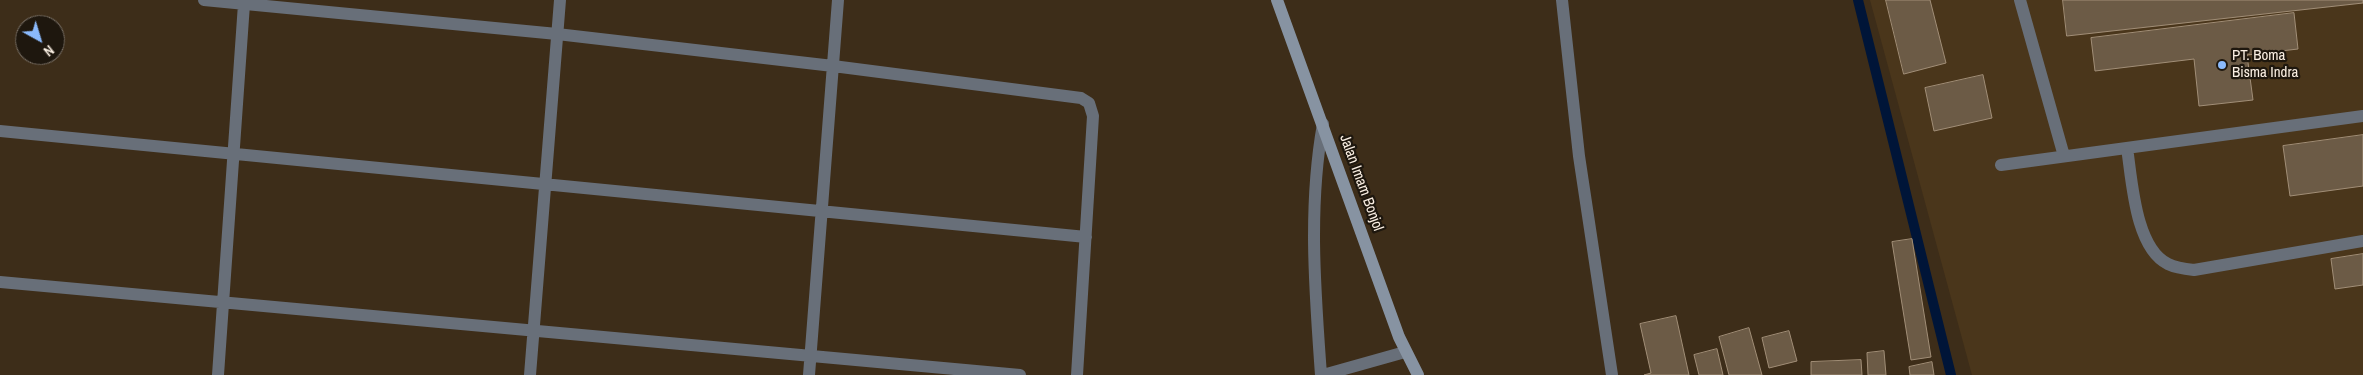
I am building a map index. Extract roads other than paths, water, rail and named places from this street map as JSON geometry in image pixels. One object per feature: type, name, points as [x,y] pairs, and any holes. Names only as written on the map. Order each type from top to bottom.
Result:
[{"type":"street","points":[[204,0],[557,34],[833,66],[1081,98],[1089,103],[1093,116],[1077,375]]},
{"type":"street","points":[[530,375],[560,0]]},
{"type":"street","points":[[809,375],[838,0]]},
{"type":"street","name":"Jalan Imam Bonjol","points":[[1277,0],[1406,352],[1418,375]]},
{"type":"street","points":[[1562,0],[1579,156],[1612,375]]},
{"type":"street","points":[[2020,0],[2064,156]]},
{"type":"street","points":[[218,375],[244,4]]},
{"type":"street","points":[[2002,165],[2363,116]]},
{"type":"street","points":[[1323,124],[1317,158],[1314,206],[1315,290],[1322,375],[1342,372],[1406,352]]},
{"type":"street","points":[[0,131],[1086,237]]},
{"type":"street","points":[[2126,148],[2142,232],[2153,250],[2166,263],[2194,270],[2363,241]]},
{"type":"street","points":[[0,282],[533,332],[810,354],[1020,375]]},
{"type":"waterway","points":[[1858,0],[1951,375]]},
{"type":"place","name":"PT. Boma Bisma Indra","points":[[2222,65]]}]
